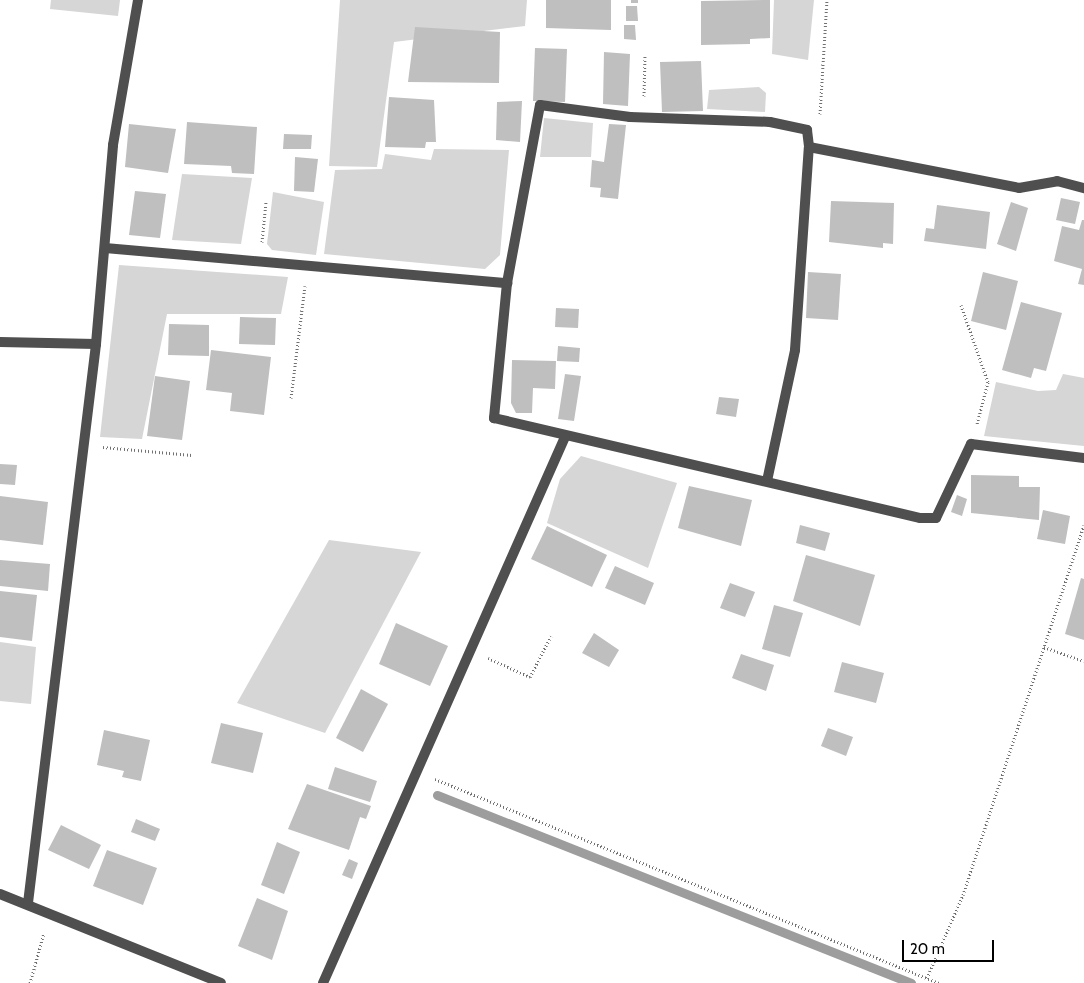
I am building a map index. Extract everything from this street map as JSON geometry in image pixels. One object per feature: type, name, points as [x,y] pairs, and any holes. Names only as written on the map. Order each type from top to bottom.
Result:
[{"type":"street","points":[[28,903],[96,344],[113,145],[138,0]]},
{"type":"street","points":[[767,481],[795,350],[813,148],[807,130],[770,122],[644,117],[540,105],[507,283],[494,418],[565,437],[767,481],[920,518],[936,518],[971,444],[1084,458]]},
{"type":"street","points":[[813,148],[1020,188],[1057,181],[1084,188]]},
{"type":"street","points":[[105,248],[507,283]]},
{"type":"street","points":[[0,342],[96,344]]},
{"type":"street","points":[[324,983],[415,771],[565,437]]},
{"type":"street","points":[[0,894],[28,903],[221,983]]},
{"type":"path","points":[[813,148],[827,0]]},
{"type":"path","points":[[644,117],[645,55]]},
{"type":"path","points":[[259,262],[266,202]]},
{"type":"path","points":[[291,398],[307,266]]},
{"type":"path","points":[[961,305],[988,382],[971,444]]},
{"type":"path","points":[[84,445],[192,455]]},
{"type":"path","points":[[927,978],[963,895],[1084,524]]},
{"type":"path","points":[[469,650],[530,677],[550,636]]},
{"type":"path","points":[[1044,647],[1084,662]]},
{"type":"path","points":[[415,771],[939,983]]},
{"type":"path","points":[[30,983],[49,912]]},
{"type":"shaded area","points":[[51,0],[120,0],[118,16],[50,9]]},
{"type":"shaded area","points":[[340,0],[527,0],[525,26],[394,42],[377,167],[329,166]]},
{"type":"shaded area","points":[[774,0],[814,0],[808,60],[772,54]]},
{"type":"shaded area","points":[[759,87],[766,93],[765,112],[707,109],[709,90]]},
{"type":"shaded area","points":[[544,118],[593,123],[591,157],[540,157]]},
{"type":"shaded area","points":[[434,149],[509,150],[500,255],[485,269],[324,254],[335,170],[382,169],[385,154],[431,160]]},
{"type":"shaded area","points":[[182,174],[252,178],[241,244],[172,240]]},
{"type":"shaded area","points":[[273,192],[324,202],[316,255],[272,250],[267,244]]},
{"type":"shaded area","points":[[119,265],[288,277],[281,314],[167,314],[142,439],[100,437]]},
{"type":"shaded area","points":[[1063,374],[1084,378],[1084,446],[984,436],[996,382],[1038,391],[1056,390]]},
{"type":"shaded area","points":[[581,456],[677,483],[648,568],[547,523],[560,479]]},
{"type":"shaded area","points":[[329,540],[421,552],[325,733],[237,703]]},
{"type":"shaded area","points":[[0,642],[36,647],[31,704],[0,701]]},
{"type":"building","points":[[546,0],[611,0],[611,30],[546,28]]},
{"type":"building","points":[[631,0],[638,0],[638,3],[631,3]]},
{"type":"building","points":[[770,0],[770,38],[750,39],[750,44],[701,45],[701,1]]},
{"type":"building","points":[[626,6],[637,6],[638,21],[626,21]]},
{"type":"building","points":[[624,25],[635,25],[636,40],[624,39]]},
{"type":"building","points":[[415,27],[500,32],[499,83],[408,82]]},
{"type":"building","points":[[535,48],[567,49],[565,102],[533,101]]},
{"type":"building","points":[[604,52],[630,54],[628,106],[603,104]]},
{"type":"building","points":[[701,61],[703,111],[662,112],[660,62]]},
{"type":"building","points":[[389,97],[434,100],[436,142],[426,142],[425,148],[385,147]]},
{"type":"building","points":[[522,101],[520,142],[496,140],[497,102]]},
{"type":"building","points":[[187,122],[257,127],[254,174],[232,173],[231,166],[184,164]]},
{"type":"building","points":[[129,124],[176,129],[168,173],[125,167]]},
{"type":"building","points":[[609,124],[626,125],[618,199],[600,197],[601,188],[590,187],[592,160],[604,162]]},
{"type":"building","points":[[284,134],[312,135],[311,149],[283,149]]},
{"type":"building","points":[[295,157],[318,159],[314,192],[294,191]]},
{"type":"building","points":[[135,191],[166,194],[160,238],[129,235]]},
{"type":"building","points":[[1061,198],[1080,202],[1075,224],[1056,220]]},
{"type":"building","points":[[831,201],[894,203],[893,244],[883,243],[883,248],[829,242]]},
{"type":"building","points":[[1011,202],[1028,208],[1016,251],[997,244]]},
{"type":"building","points":[[937,205],[990,212],[986,249],[924,241],[926,228],[934,229]]},
{"type":"building","points":[[1082,220],[1084,220],[1084,285],[1078,284],[1082,269],[1054,261],[1062,226],[1079,230]]},
{"type":"building","points":[[808,272],[841,274],[838,320],[806,318]]},
{"type":"building","points":[[983,272],[1018,281],[1006,330],[971,321]]},
{"type":"building","points":[[1021,302],[1062,313],[1046,371],[1034,368],[1031,378],[1002,370]]},
{"type":"building","points":[[556,308],[579,309],[578,328],[555,327]]},
{"type":"building","points":[[240,317],[276,318],[275,345],[239,344]]},
{"type":"building","points":[[169,324],[209,325],[209,356],[168,355]]},
{"type":"building","points":[[558,346],[580,348],[579,362],[557,361]]},
{"type":"building","points":[[211,350],[271,357],[264,415],[230,411],[232,393],[206,390]]},
{"type":"building","points":[[512,360],[556,361],[555,389],[533,388],[532,413],[516,413],[511,403]]},
{"type":"building","points":[[565,374],[581,376],[574,421],[558,419]]},
{"type":"building","points":[[155,376],[190,381],[182,440],[147,436]]},
{"type":"building","points":[[719,397],[739,399],[736,417],[716,414]]},
{"type":"building","points":[[0,464],[17,465],[15,485],[0,484]]},
{"type":"building","points":[[971,475],[1019,476],[1019,487],[1040,487],[1039,520],[971,513]]},
{"type":"building","points":[[689,486],[752,500],[741,546],[678,528]]},
{"type":"building","points":[[957,495],[967,499],[962,516],[951,512]]},
{"type":"building","points":[[0,496],[48,502],[43,545],[0,540]]},
{"type":"building","points":[[1043,510],[1070,516],[1065,544],[1037,539]]},
{"type":"building","points":[[800,525],[830,533],[825,551],[796,543]]},
{"type":"building","points":[[547,526],[607,555],[592,587],[531,559]]},
{"type":"building","points":[[806,555],[875,575],[860,626],[793,601]]},
{"type":"building","points":[[0,560],[50,564],[48,591],[0,586]]},
{"type":"building","points":[[615,566],[654,583],[645,605],[605,588]]},
{"type":"building","points":[[1081,578],[1084,579],[1084,640],[1065,634]]},
{"type":"building","points":[[730,583],[755,592],[745,617],[720,608]]},
{"type":"building","points":[[0,591],[37,595],[32,641],[0,637]]},
{"type":"building","points":[[774,605],[803,613],[790,657],[762,649]]},
{"type":"building","points":[[396,623],[448,646],[430,686],[379,664]]},
{"type":"building","points":[[594,633],[619,650],[609,667],[582,653]]},
{"type":"building","points":[[741,654],[774,665],[766,691],[732,678]]},
{"type":"building","points":[[842,662],[884,673],[876,703],[834,692]]},
{"type":"building","points":[[361,689],[388,704],[363,752],[336,738]]},
{"type":"building","points":[[221,723],[263,733],[253,773],[211,763]]},
{"type":"building","points":[[828,728],[853,737],[846,756],[821,746]]},
{"type":"building","points":[[104,730],[150,740],[141,781],[122,777],[124,771],[97,765]]},
{"type":"building","points":[[335,767],[377,781],[370,802],[328,789]]},
{"type":"building","points":[[307,784],[371,806],[366,819],[360,817],[349,850],[288,829]]},
{"type":"building","points":[[136,819],[160,829],[155,841],[131,832]]},
{"type":"building","points":[[61,825],[101,845],[89,869],[48,850]]},
{"type":"building","points":[[277,842],[300,852],[284,894],[261,885]]},
{"type":"building","points":[[107,850],[157,868],[143,905],[93,886]]},
{"type":"building","points":[[349,859],[358,863],[352,879],[342,875]]},
{"type":"building","points":[[257,898],[288,911],[272,960],[238,946]]},
{"type":"waterway","points":[[437,795],[911,983]]}]
